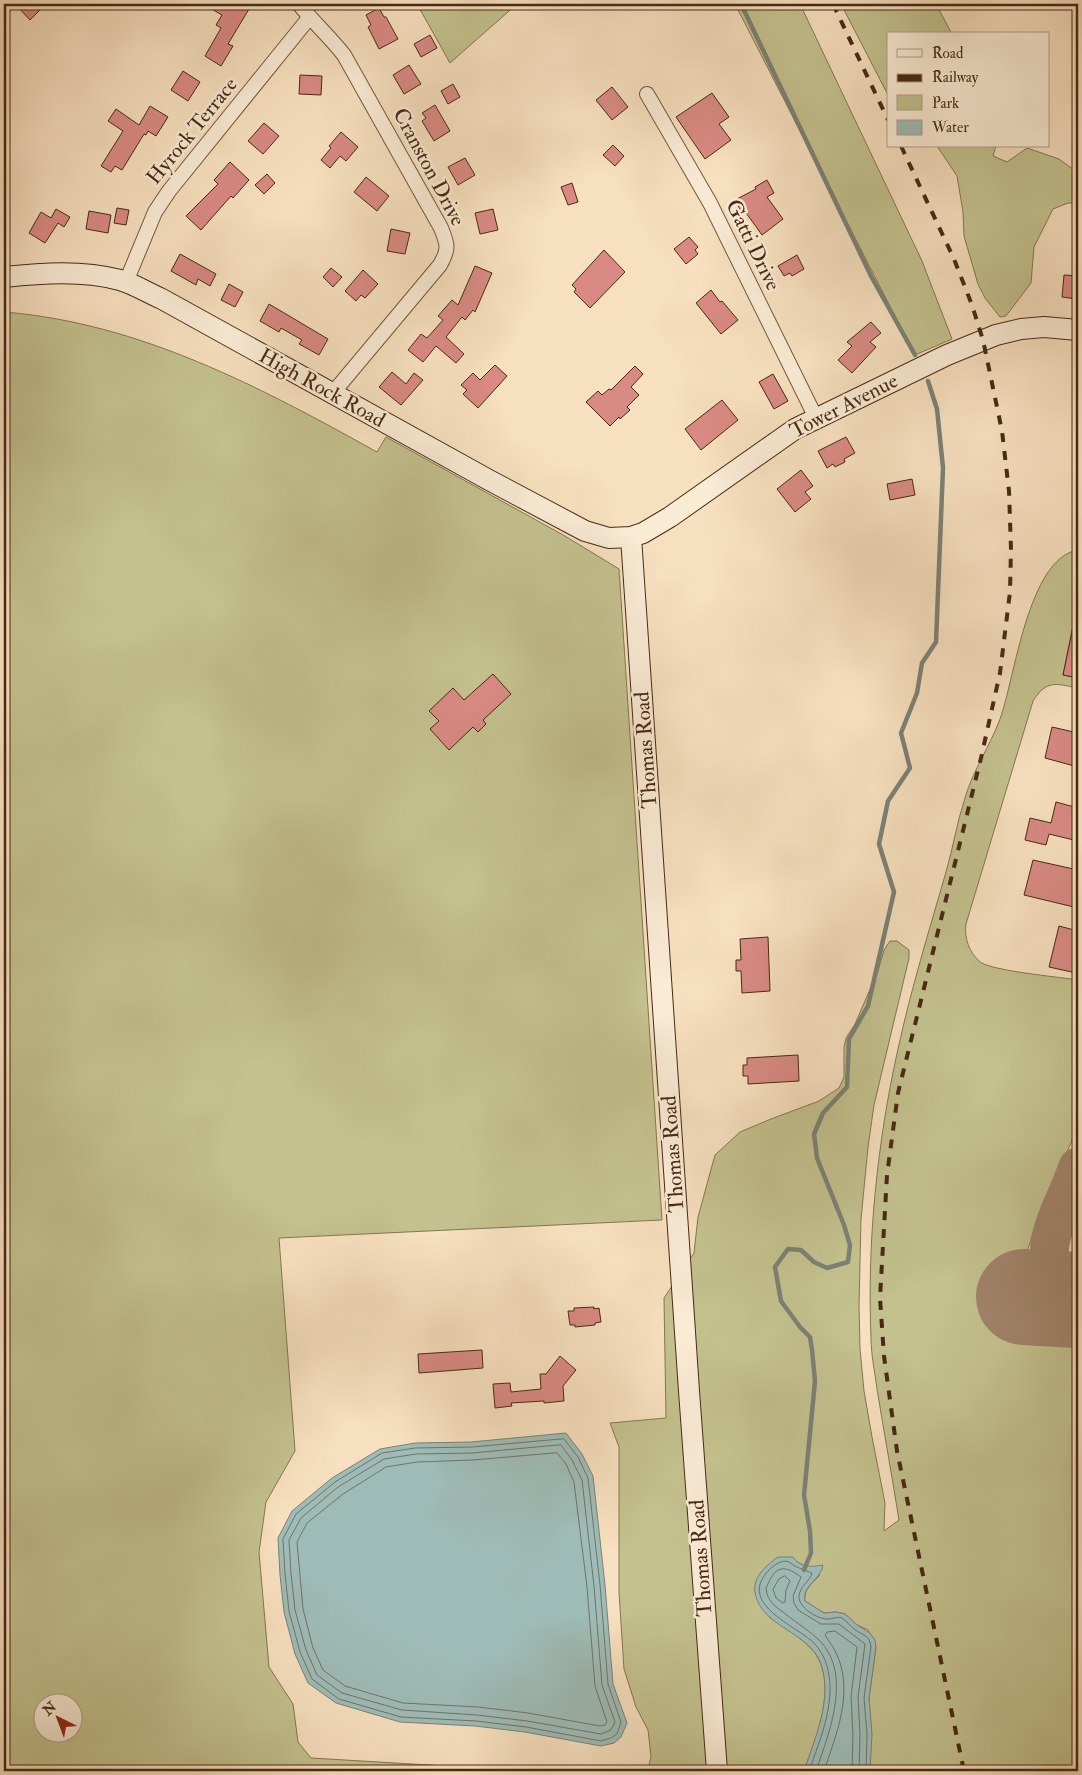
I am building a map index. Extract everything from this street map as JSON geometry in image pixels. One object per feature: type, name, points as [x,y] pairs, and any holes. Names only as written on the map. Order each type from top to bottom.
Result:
[{"type":"main road","name":"High Rock Road","points":[[4,277],[56,273],[104,277],[126,282],[162,299],[574,526],[603,537],[631,537]]},
{"type":"main road","name":"Tower Avenue","points":[[631,537],[660,524],[784,436],[816,418],[922,367],[996,335],[1034,328],[1078,330]]},
{"type":"main road","name":"Thomas Road","points":[[631,537],[689,1391],[717,1771]]},
{"type":"street","name":"Cranston Drive","points":[[299,4],[309,18],[330,38],[344,56],[441,228],[447,244],[447,253],[440,265],[332,394]]},
{"type":"street","name":"Hyrock Terrace","points":[[126,282],[155,212],[169,191],[309,18]]},
{"type":"street","name":"Gatti Drive","points":[[647,94],[710,203],[816,418]]},
{"type":"green space","points":[[417,4],[517,4],[450,63]]},
{"type":"green space","points":[[735,4],[800,4],[922,261],[952,339],[915,355]]},
{"type":"green space","points":[[841,4],[936,4],[951,32],[887,32],[887,93]]},
{"type":"green space","points":[[938,148],[995,148],[993,156],[1007,162],[1027,148],[1059,159],[1078,173],[1078,203],[1068,203],[1053,209],[1034,247],[1031,283],[1006,316],[1000,317],[985,298],[978,284],[964,236],[963,212],[957,176]]},
{"type":"green space","points":[[4,312],[54,319],[103,329],[151,344],[243,382],[377,452],[386,437],[565,536],[619,569],[662,1220],[279,1238],[295,1451],[266,1502],[259,1552],[269,1667],[293,1704],[298,1742],[311,1758],[530,1771],[4,1771]]},
{"type":"green space","points":[[1078,550],[1078,610],[1076,610],[1063,675],[1078,678],[1078,688],[1058,685],[1048,686],[1033,701],[966,929],[970,949],[980,962],[1012,971],[1078,980],[1078,1126],[1028,1249],[1021,1328],[1078,1332],[1078,1771],[870,1771],[871,1729],[869,1698],[876,1647],[868,1630],[857,1625],[845,1614],[836,1612],[824,1613],[805,1601],[807,1590],[820,1575],[796,1561],[769,1617],[806,1643],[815,1653],[822,1666],[825,1681],[823,1712],[804,1771],[648,1771],[651,1756],[648,1730],[636,1707],[624,1669],[619,1592],[619,1447],[610,1423],[666,1418],[664,1298],[694,1253],[698,1217],[715,1155],[740,1132],[819,1101],[839,1088],[844,1077],[844,1047],[846,1038],[855,1024],[878,971],[884,950],[890,941],[897,941],[909,950],[909,958],[874,1105],[861,1219],[859,1306],[860,1349],[864,1391],[885,1503],[884,1531],[899,1520],[871,1344],[872,1229],[884,1120],[898,1049],[920,960],[968,788],[1000,719],[1018,650],[1035,596],[1047,574],[1061,558]]},
{"type":"water","points":[[566,1433],[582,1454],[593,1476],[605,1585],[613,1684],[627,1723],[621,1737],[614,1743],[601,1746],[525,1732],[475,1726],[400,1722],[336,1703],[308,1683],[295,1654],[284,1612],[280,1575],[278,1538],[292,1511],[332,1478],[380,1449],[415,1443],[471,1442]]},
{"type":"water","points":[[778,1557],[793,1557],[796,1561],[806,1566],[823,1565],[819,1575],[806,1591],[805,1601],[824,1613],[836,1612],[845,1614],[870,1633],[875,1640],[876,1647],[869,1698],[872,1734],[870,1771],[804,1771],[824,1705],[824,1677],[821,1664],[807,1644],[776,1622],[759,1605],[755,1593],[756,1582],[765,1568]]},
{"type":"building","points":[[15,4],[34,4],[40,10],[30,20]]},
{"type":"building","points":[[203,4],[252,4],[228,44],[233,46],[221,66],[205,56],[221,28],[216,25],[222,15]]},
{"type":"building","points":[[379,8],[398,39],[379,49],[368,27],[371,25],[366,15]]},
{"type":"building","points":[[430,35],[437,48],[421,57],[414,44]]},
{"type":"building","points":[[409,65],[421,84],[404,94],[393,75]]},
{"type":"building","points":[[183,71],[200,82],[188,101],[171,90]]},
{"type":"building","points":[[300,75],[322,76],[321,95],[299,94]]},
{"type":"building","points":[[453,84],[460,97],[448,104],[441,91]]},
{"type":"building","points":[[612,87],[628,107],[612,120],[596,100]]},
{"type":"building","points":[[712,93],[729,117],[719,124],[731,140],[705,159],[676,117]]},
{"type":"building","points":[[435,105],[450,131],[434,141],[422,121],[426,118],[422,113]]},
{"type":"building","points":[[150,106],[168,117],[156,136],[148,131],[146,135],[144,134],[122,170],[115,166],[111,172],[101,166],[123,131],[108,121],[116,109],[139,125]]},
{"type":"building","points":[[264,123],[279,136],[263,154],[248,141]]},
{"type":"building","points":[[341,132],[358,147],[346,161],[340,156],[330,168],[321,160],[331,148],[329,146]]},
{"type":"building","points":[[613,145],[624,156],[615,166],[603,155]]},
{"type":"building","points":[[465,158],[475,175],[458,185],[448,167]]},
{"type":"building","points":[[230,162],[249,180],[233,198],[231,196],[201,230],[186,216],[218,184],[214,180]]},
{"type":"building","points":[[267,174],[275,183],[264,194],[255,185]]},
{"type":"building","points":[[366,177],[389,196],[377,211],[354,192]]},
{"type":"building","points":[[767,180],[774,193],[767,197],[783,219],[762,235],[744,210],[741,211],[735,200],[756,189],[755,187]]},
{"type":"building","points":[[572,183],[578,202],[568,205],[561,187]]},
{"type":"building","points":[[117,208],[129,210],[126,225],[114,223]]},
{"type":"building","points":[[56,209],[70,217],[64,227],[58,223],[45,243],[29,233],[41,212],[51,218]]},
{"type":"building","points":[[493,209],[498,230],[480,234],[475,213]]},
{"type":"building","points":[[89,211],[111,215],[108,233],[86,229]]},
{"type":"building","points":[[391,229],[410,233],[405,254],[387,251]]},
{"type":"building","points":[[689,237],[698,247],[695,250],[698,254],[686,264],[674,249]]},
{"type":"building","points":[[604,250],[625,272],[590,308],[574,292],[576,289],[572,285]]},
{"type":"building","points":[[180,254],[216,274],[210,286],[198,279],[196,285],[171,271]]},
{"type":"building","points":[[797,255],[804,269],[792,276],[790,273],[784,276],[778,266]]},
{"type":"building","points":[[475,266],[492,273],[475,312],[473,310],[465,320],[462,317],[446,337],[464,354],[456,363],[436,346],[423,362],[408,350],[421,334],[427,338],[443,320],[438,316],[452,300],[458,305]]},
{"type":"building","points":[[331,268],[342,277],[333,287],[323,277]]},
{"type":"building","points":[[363,270],[378,284],[365,298],[361,295],[356,301],[345,291]]},
{"type":"building","points":[[1064,275],[1078,276],[1077,299],[1062,297]]},
{"type":"building","points":[[229,284],[243,292],[235,307],[221,300]]},
{"type":"building","points":[[711,290],[738,320],[721,334],[696,303]]},
{"type":"building","points":[[269,304],[328,339],[319,355],[299,344],[302,340],[281,328],[279,332],[260,321]]},
{"type":"building","points":[[871,322],[881,333],[870,342],[876,347],[852,373],[838,360],[852,346],[847,342]]},
{"type":"building","points":[[495,365],[507,376],[478,408],[463,394],[467,390],[461,385],[473,373],[480,380]]},
{"type":"building","points":[[635,366],[643,374],[631,387],[639,395],[627,407],[630,410],[610,426],[586,402],[598,391],[602,395],[609,389],[611,390]]},
{"type":"building","points":[[392,372],[406,384],[414,373],[423,380],[401,405],[379,387]]},
{"type":"building","points":[[773,374],[788,401],[774,409],[759,382]]},
{"type":"building","points":[[722,400],[738,420],[701,450],[685,429]]},
{"type":"building","points":[[846,437],[855,453],[844,459],[845,462],[835,467],[833,464],[827,468],[818,451]]},
{"type":"building","points":[[801,470],[813,486],[805,492],[811,499],[795,512],[777,489]]},
{"type":"building","points":[[912,479],[915,495],[890,500],[887,484]]},
{"type":"building","points":[[1073,627],[1078,628],[1078,678],[1063,675]]},
{"type":"building","points":[[493,674],[511,694],[483,720],[486,724],[478,732],[473,727],[449,750],[430,729],[439,721],[429,711],[453,688],[464,700]]},
{"type":"building","points":[[1052,727],[1078,733],[1078,767],[1045,758]]},
{"type":"building","points":[[1056,802],[1078,808],[1078,841],[1049,834],[1046,845],[1025,840],[1030,818],[1051,823]]},
{"type":"building","points":[[1033,860],[1078,870],[1078,908],[1024,895]]},
{"type":"building","points":[[1059,926],[1078,931],[1078,963],[1076,973],[1049,967]]},
{"type":"building","points":[[768,937],[770,991],[742,993],[741,971],[736,971],[736,960],[741,960],[740,939]]},
{"type":"building","points":[[798,1055],[799,1081],[748,1084],[748,1076],[743,1076],[743,1065],[747,1065],[747,1058]]},
{"type":"building","points":[[594,1307],[594,1309],[599,1308],[601,1322],[595,1323],[595,1325],[575,1327],[575,1325],[570,1325],[568,1311],[574,1311],[574,1308]]},
{"type":"building","points":[[482,1350],[483,1368],[419,1373],[418,1354]]},
{"type":"building","points":[[560,1356],[576,1370],[563,1386],[564,1401],[511,1403],[512,1406],[495,1408],[493,1384],[510,1383],[511,1392],[541,1389],[540,1374],[546,1374]]},
{"type":"waterway","points":[[741,4],[871,276],[915,355]]},
{"type":"waterway","points":[[804,1570],[811,1553],[810,1531],[804,1495],[815,1381],[810,1337],[800,1327],[781,1301],[775,1267],[788,1249],[801,1250],[814,1262],[827,1268],[848,1262],[850,1245],[817,1158],[814,1134],[823,1113],[847,1087],[849,1039],[868,1006],[894,892],[879,844],[888,801],[910,768],[901,733],[917,693],[922,663],[936,642],[943,468],[937,409],[928,381]]},
{"type":"taxiway","points":[[1078,1167],[1059,1212],[1049,1251],[1055,1274],[1064,1284],[1078,1293]]},
{"type":"runway","points":[[1024,1297],[1078,1300]]},
{"type":"railway","points":[[833,4],[887,118]]},
{"type":"railway","points":[[902,148],[954,259],[983,340],[1002,431],[1009,491],[1010,592],[1000,673],[981,758],[898,1093],[887,1175],[880,1298],[884,1356],[897,1451],[964,1771]]}]
